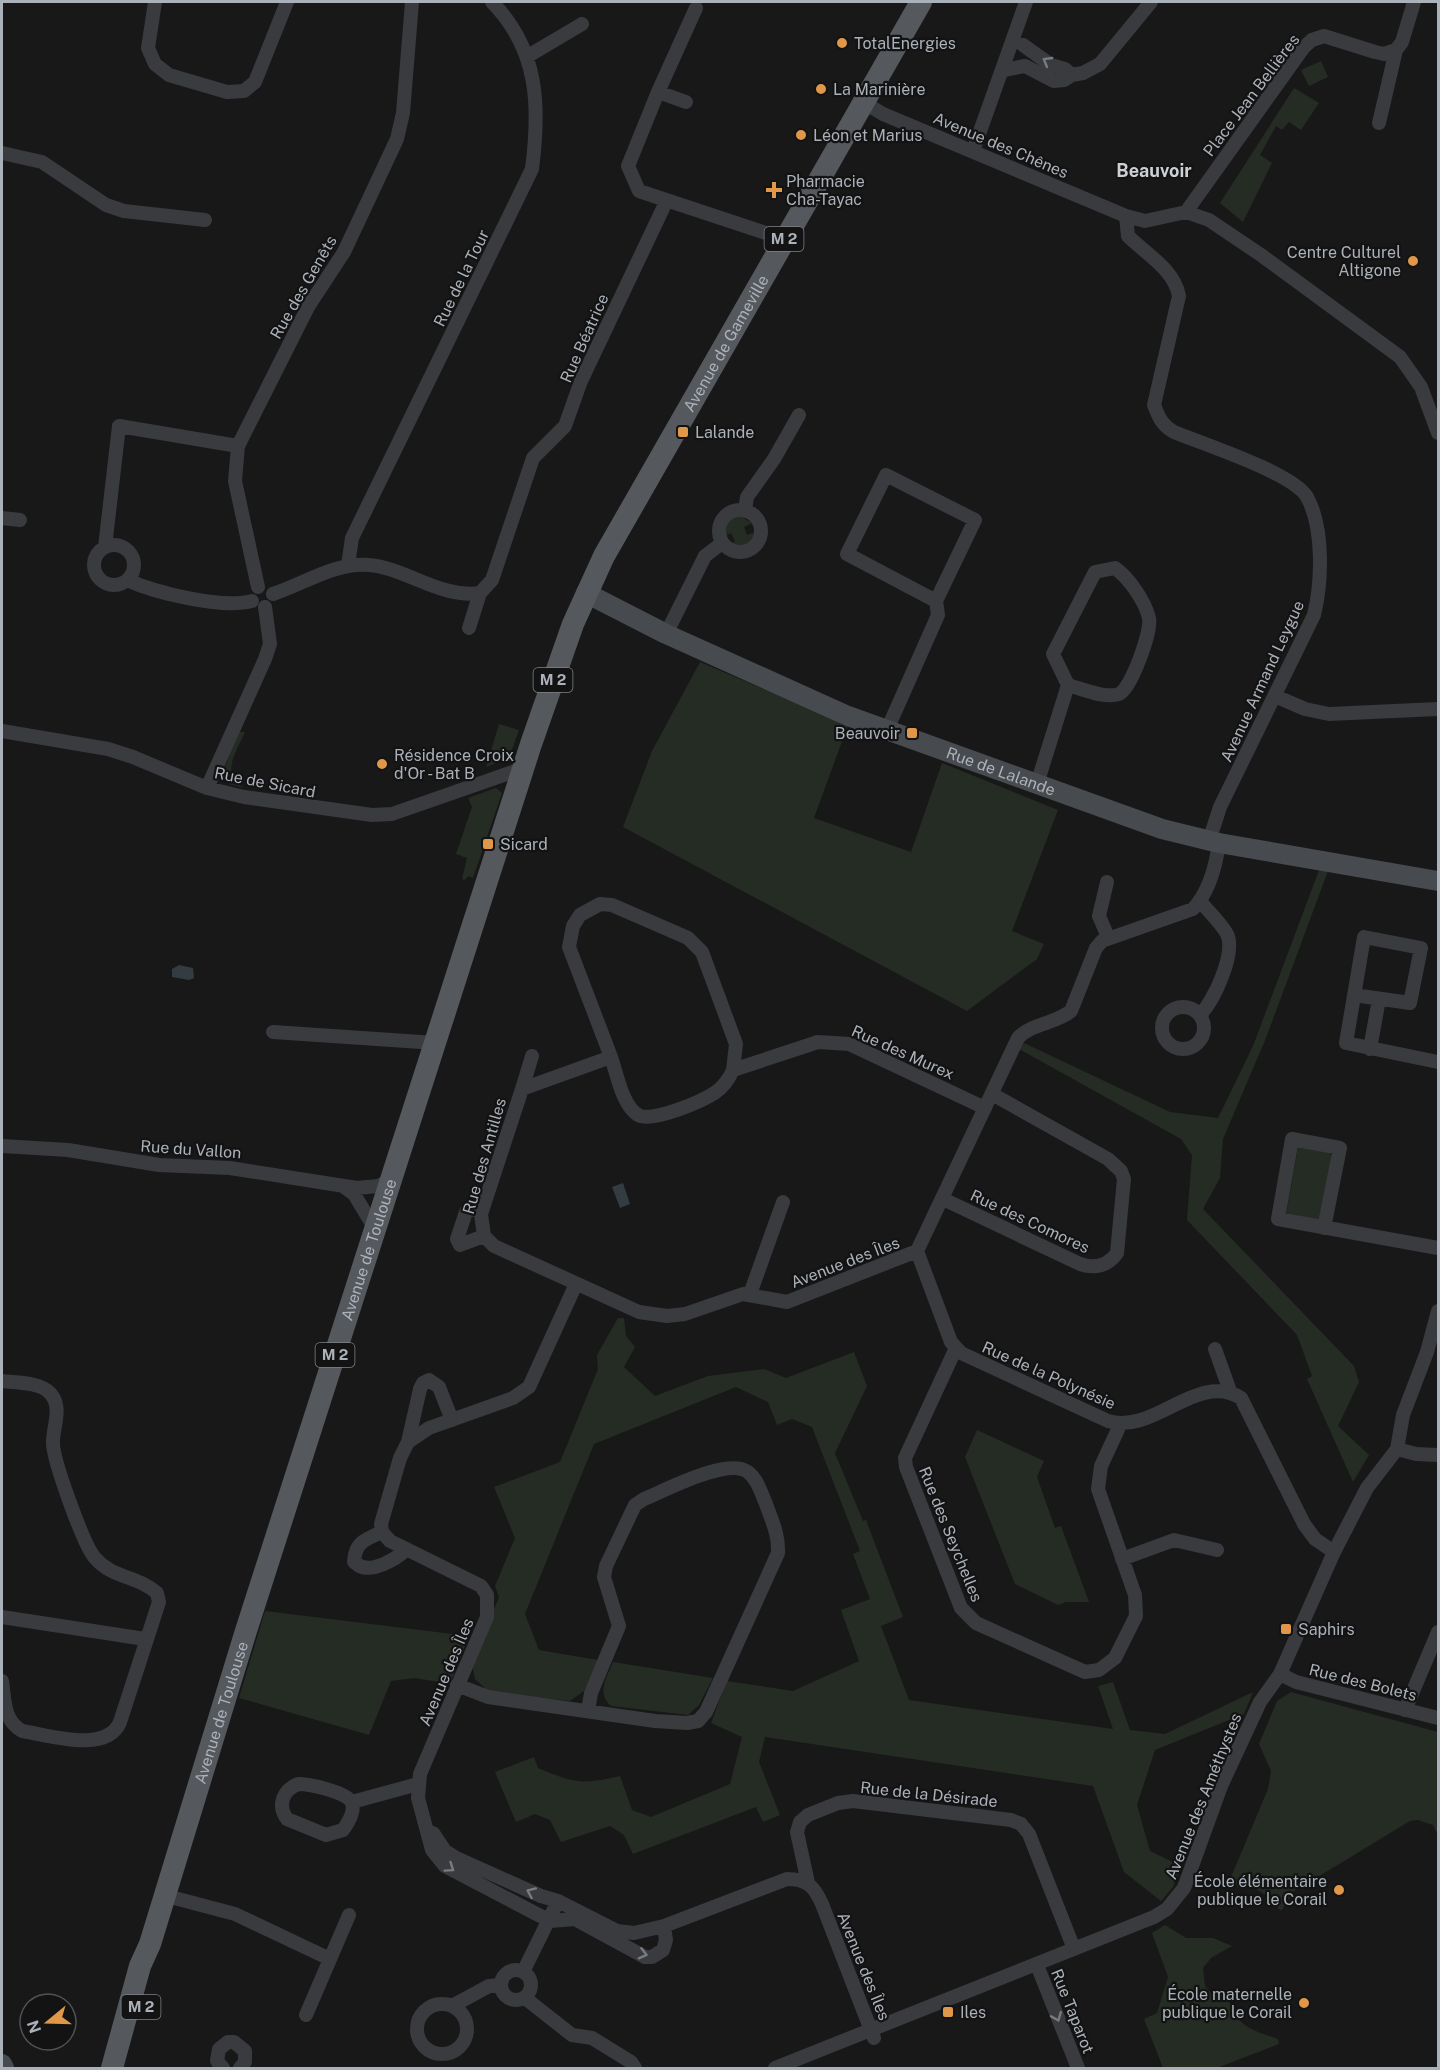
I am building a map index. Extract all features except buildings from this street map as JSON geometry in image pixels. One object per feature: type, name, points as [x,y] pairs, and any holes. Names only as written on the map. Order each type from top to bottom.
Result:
[{"type":"main road","name":"Avenue de Gameville","points":[[586,593],[784,239],[921,2]]},
{"type":"main road","name":"Avenue de Toulouse","points":[[125,2068],[141,2008],[150,1944],[163,1895],[546,699],[586,593]]},
{"type":"main road","name":"Avenue de Toulouse","points":[[112,2068],[140,1966],[150,1944]]},
{"type":"street","points":[[155,2],[148,48],[155,64],[169,75],[227,92],[244,91],[255,82],[287,2]]},
{"type":"street","name":"Rue des Genêts","points":[[258,587],[235,480],[238,446],[308,307],[344,252],[397,139],[403,113],[412,2]]},
{"type":"street","name":"Rue de la Tour","points":[[348,565],[352,538],[532,169],[537,101],[528,56],[492,2]]},
{"type":"street","points":[[974,152],[1026,2]]},
{"type":"street","points":[[1004,70],[1026,66],[1054,81],[1065,80],[1072,75],[1083,73],[1100,64],[1151,2]]},
{"type":"street","points":[[1379,123],[1396,50],[1402,42],[1414,2]]},
{"type":"street","points":[[696,8],[628,166],[639,191],[666,202],[736,222],[784,239]]},
{"type":"street","points":[[528,56],[582,24]]},
{"type":"street","points":[[1019,26],[1026,66]]},
{"type":"street","name":"Place Jean Bellières","points":[[1186,212],[1304,47],[1312,40],[1324,36],[1375,52],[1390,53],[1396,50]]},
{"type":"street","points":[[1023,45],[1051,65],[1065,69],[1072,75]]},
{"type":"street","points":[[658,92],[686,102]]},
{"type":"street","name":"Avenue des Chênes","points":[[863,102],[883,114],[1126,216],[1145,221]]},
{"type":"street","points":[[2,153],[42,162],[106,205],[124,211],[205,220]]},
{"type":"street","name":"Rue Béatrice","points":[[469,628],[480,593],[492,580],[533,458],[565,426],[581,381],[666,202]]},
{"type":"street","points":[[1139,247],[1140,233],[1145,221],[1186,212],[1209,220],[1314,292],[1400,357],[1421,387],[1438,433]]},
{"type":"street","name":"Avenue Armand Leygue","points":[[1126,216],[1128,236],[1168,272],[1176,282],[1179,296],[1154,405],[1164,426],[1285,478],[1306,496],[1316,525],[1321,585],[1314,615],[1220,807],[1214,842]]},
{"type":"street","points":[[745,511],[747,497],[774,459],[800,414]]},
{"type":"street","points":[[105,547],[122,547],[130,554],[134,567],[128,580],[109,585],[98,577],[94,563],[105,547],[119,426],[238,446]]},
{"type":"street","points":[[887,730],[939,615],[936,601],[975,520],[886,475],[847,554],[936,601]]},
{"type":"street","points":[[733,511],[745,511],[755,517],[761,528],[756,545],[741,553],[729,550],[722,543],[718,529],[723,518],[733,511]]},
{"type":"street","points":[[2,518],[20,520]]},
{"type":"street","points":[[666,634],[705,556],[722,543]]},
{"type":"street","points":[[273,594],[348,565],[371,565],[458,593],[480,593]]},
{"type":"street","points":[[1037,784],[1068,685],[1053,654],[1095,572],[1115,568],[1124,574],[1146,609],[1150,621],[1149,632],[1129,686],[1122,693],[1111,696],[1068,685]]},
{"type":"street","points":[[128,580],[152,591],[221,602],[252,601]]},
{"type":"street","points":[[258,587],[268,588],[273,594],[271,603],[265,608],[257,607],[252,601],[253,592],[258,587]]},
{"type":"street","name":"Rue de Lalande","points":[[586,593],[666,634],[778,686],[887,730],[1162,829],[1214,842],[1438,881]]},
{"type":"street","points":[[207,788],[266,659],[270,632],[265,608]]},
{"type":"street","points":[[1275,696],[1323,714],[1438,709]]},
{"type":"street","name":"Rue de Sicard","points":[[2,731],[108,749],[207,788],[244,797],[338,811],[392,814],[524,768]]},
{"type":"street","points":[[1107,882],[1099,916],[1108,937],[1184,914],[1200,901],[1213,871],[1214,842]]},
{"type":"street","points":[[1200,901],[1227,934],[1231,950],[1210,1005],[1200,1015]]},
{"type":"street","points":[[600,904],[612,905],[688,938],[696,945],[702,952],[734,1035],[737,1052],[733,1070],[723,1086],[708,1098],[656,1117],[645,1118],[634,1112],[628,1104],[569,947],[573,926],[580,915],[600,904]]},
{"type":"street","name":"Avenue des Îles","points":[[576,1284],[639,1312],[660,1316],[685,1314],[733,1296],[750,1294],[769,1300],[787,1302],[917,1251],[986,1108],[1014,1044],[1022,1033],[1064,1017],[1071,1011],[1096,948],[1108,937]]},
{"type":"street","points":[[1354,995],[1410,1003],[1421,948],[1364,937],[1354,995],[1346,1043],[1438,1062]]},
{"type":"street","points":[[1370,1048],[1379,999]]},
{"type":"street","points":[[273,1032],[436,1043]]},
{"type":"street","name":"Rue des Murex","points":[[733,1070],[818,1042],[839,1042],[986,1108]]},
{"type":"street","name":"Rue des Antilles","points":[[532,1056],[484,1203],[480,1222],[484,1236],[495,1246],[576,1284]]},
{"type":"street","name":"Rue des Antilles","points":[[522,1089],[611,1057]]},
{"type":"street","name":"Rue des Comores","points":[[943,1199],[1080,1264],[1097,1267],[1112,1260],[1118,1253],[1125,1191],[1121,1171],[1108,1159],[992,1094]]},
{"type":"street","points":[[1324,1228],[1340,1148],[1292,1139],[1278,1219],[1324,1228],[1438,1248]]},
{"type":"street","name":"Rue du Vallon","points":[[2,1146],[68,1150],[159,1165],[238,1169],[343,1186],[370,1187],[392,1180]]},
{"type":"street","points":[[343,1186],[354,1194],[376,1230]]},
{"type":"street","points":[[750,1294],[783,1202]]},
{"type":"street","points":[[484,1203],[466,1212],[457,1239],[460,1245],[464,1245],[484,1236]]},
{"type":"street","name":"Rue de la Polynésie","points":[[917,1251],[948,1334],[956,1348],[969,1357],[1120,1425],[1138,1421],[1208,1392],[1230,1391]]},
{"type":"street","points":[[408,1442],[429,1428],[513,1398],[529,1387],[576,1284]]},
{"type":"street","points":[[1438,1311],[1427,1352],[1402,1415],[1397,1449],[1416,1454],[1438,1455]]},
{"type":"street","name":"Rue des Seychelles","points":[[956,1348],[905,1458],[906,1467],[967,1617],[1074,1669],[1085,1672],[1099,1670],[1115,1658],[1136,1616],[1135,1595],[1098,1489],[1101,1466],[1120,1425]]},
{"type":"street","points":[[1215,1349],[1230,1391],[1241,1398],[1249,1411],[1304,1524],[1315,1539],[1334,1552]]},
{"type":"street","points":[[2,1381],[41,1387],[54,1399],[57,1410],[52,1444],[57,1469],[93,1557],[113,1574],[134,1578],[158,1593],[159,1602],[145,1639],[120,1722],[117,1730],[108,1738],[96,1741],[22,1731],[12,1725],[8,1718],[2,1681]]},
{"type":"street","points":[[407,1549],[398,1557],[373,1568],[357,1565],[354,1562],[357,1546],[362,1540],[382,1532],[382,1516],[408,1442],[423,1383],[435,1381],[440,1387],[452,1420]]},
{"type":"street","name":"Avenue des Améthystes","points":[[778,2068],[873,2035],[1154,1917],[1178,1898],[1189,1876],[1236,1752],[1260,1702],[1280,1674],[1334,1552],[1371,1481],[1397,1449]]},
{"type":"street","points":[[457,1685],[488,1697],[588,1712],[687,1724],[698,1721],[706,1712],[778,1553],[779,1539],[757,1482],[748,1472],[738,1467],[718,1470],[644,1499],[636,1505],[606,1566],[606,1586],[619,1626],[591,1693],[588,1712]]},
{"type":"street","name":"Avenue des Îles","points":[[382,1532],[390,1541],[471,1579],[487,1595],[487,1617],[457,1685],[418,1791]]},
{"type":"street","points":[[1122,1559],[1174,1540],[1217,1550]]},
{"type":"street","points":[[2,1617],[145,1639]]},
{"type":"street","points":[[1405,1710],[1438,1632]]},
{"type":"street","name":"Rue des Bolets","points":[[1280,1674],[1296,1682],[1438,1718]]},
{"type":"street","points":[[298,1784],[308,1784],[346,1796],[352,1802],[348,1822],[343,1830],[326,1835],[287,1819],[281,1805],[289,1787],[298,1784]]},
{"type":"street","points":[[352,1802],[418,1791]]},
{"type":"street","points":[[418,1791],[434,1835],[445,1851],[541,1896],[558,1901],[617,1931],[634,1933],[664,1926],[787,1880],[799,1879],[808,1883]]},
{"type":"street","points":[[418,1791],[432,1850],[445,1866],[550,1921],[575,1919],[645,1957],[652,1957],[663,1950],[666,1940],[664,1926]]},
{"type":"street","name":"Rue de la Désirade","points":[[808,1883],[797,1832],[800,1822],[808,1815],[838,1803],[853,1801],[1011,1820],[1021,1824],[1029,1834],[1074,1949]]},
{"type":"street","name":"Avenue des Îles","points":[[808,1883],[815,1890],[822,1904],[873,2035]]},
{"type":"street","points":[[163,1895],[235,1914],[330,1959]]},
{"type":"street","points":[[523,1972],[558,1901]]},
{"type":"street","points":[[306,2015],[349,1915]]},
{"type":"street","name":"Rue Taparot","points":[[1037,1965],[1078,2068]]},
{"type":"street","points":[[523,1972],[508,1972],[501,1984],[503,1994],[511,2000],[525,1998],[572,2035],[592,2038],[631,2062],[635,2068]]},
{"type":"street","points":[[523,1972],[531,1984],[525,1998]]},
{"type":"street","points":[[452,2006],[489,1986],[501,1984]]},
{"type":"street","points":[[223,2068],[218,2061],[219,2049],[228,2042],[234,2042],[245,2052],[245,2061],[241,2068]]},
{"type":"street","points":[[2,2064],[4,2068]]},
{"type":"shaded area","points":[[1321,61],[1328,77],[1309,86],[1301,70]]},
{"type":"shaded area","points":[[1294,88],[1319,103],[1301,130],[1289,122],[1282,130],[1276,126],[1260,155],[1272,163],[1243,222],[1220,203]]},
{"type":"shaded area","points":[[740,516],[752,523],[744,527],[747,535],[756,532],[750,546],[739,551],[728,546],[735,541],[731,533],[722,538],[721,529],[729,518]]},
{"type":"shaded area","points":[[700,662],[848,725],[814,818],[911,852],[942,763],[1058,810],[1012,931],[1044,944],[1037,959],[967,1011],[623,827],[652,751]]},
{"type":"shaded area","points":[[499,724],[519,730],[509,758],[486,767]]},
{"type":"shaded area","points":[[238,732],[245,732],[232,762],[231,770],[237,783],[244,788],[229,784],[224,770]]},
{"type":"shaded area","points":[[496,788],[502,793],[473,878],[469,876],[464,880],[462,879],[467,858],[456,854],[472,807],[468,798]]},
{"type":"shaded area","points":[[1319,870],[1328,871],[1266,1038],[1223,1139],[1220,1178],[1203,1209],[1354,1366],[1359,1382],[1338,1426],[1369,1455],[1353,1482],[1307,1379],[1312,1376],[1297,1335],[1187,1220],[1192,1155],[1181,1139],[1019,1049],[1024,1043],[1170,1112],[1218,1118],[1253,1046]]},
{"type":"shaded area","points":[[179,965],[193,968],[194,978],[189,980],[172,977],[172,969]]},
{"type":"shaded area","points":[[1298,1146],[1329,1152],[1332,1157],[1319,1221],[1286,1216]]},
{"type":"shaded area","points":[[623,1183],[630,1204],[620,1208],[612,1187]]},
{"type":"shaded area","points":[[618,1318],[624,1318],[626,1336],[635,1347],[624,1367],[655,1396],[708,1376],[764,1369],[786,1378],[854,1352],[867,1386],[835,1453],[863,1521],[866,1520],[903,1617],[881,1626],[909,1700],[1113,1729],[1098,1686],[1113,1682],[1130,1730],[1165,1734],[1253,1692],[1244,1714],[1155,1750],[1137,1805],[1150,1851],[1181,1866],[1173,1887],[1161,1901],[1124,1872],[1093,1786],[765,1737],[759,1762],[780,1815],[763,1822],[756,1807],[633,1854],[624,1835],[610,1826],[561,1842],[550,1820],[535,1814],[516,1822],[495,1772],[534,1757],[538,1768],[578,1781],[596,1781],[620,1776],[632,1810],[651,1817],[730,1784],[742,1737],[711,1723],[727,1681],[793,1691],[859,1661],[841,1610],[870,1599],[853,1554],[860,1551],[812,1427],[792,1419],[777,1425],[768,1402],[736,1387],[594,1444],[525,1614],[539,1650],[598,1660],[584,1691],[570,1701],[489,1692],[475,1679],[472,1664],[499,1597],[495,1586],[515,1538],[494,1487],[560,1462],[598,1369],[597,1355]]},
{"type":"shaded area","points":[[977,1430],[1044,1461],[1037,1477],[1055,1528],[1061,1526],[1089,1602],[1066,1602],[1058,1605],[1015,1584],[965,1457]]},
{"type":"shaded area","points":[[265,1611],[469,1636],[450,1684],[415,1678],[391,1681],[369,1735],[239,1698]]},
{"type":"shaded area","points":[[613,1662],[713,1678],[699,1705],[688,1715],[611,1706],[603,1690]]},
{"type":"shaded area","points":[[1291,1692],[1438,1732],[1438,1835],[1433,1825],[1418,1820],[1410,1821],[1293,1892],[1281,1911],[1257,1890],[1238,1888],[1231,1877],[1268,1789],[1271,1771],[1259,1744],[1277,1701]]},
{"type":"shaded area","points":[[1165,1925],[1186,1938],[1213,1938],[1232,1946],[1211,1958],[1203,1968],[1205,1986],[1215,1999],[1229,2001],[1242,2023],[1278,2039],[1279,2044],[1217,2068],[1163,2068],[1144,2019],[1157,2013],[1168,1977],[1152,1933]]},
{"type":"place","name":"TotalEnergies","points":[[842,43]]},
{"type":"place","name":"La Marinière","points":[[821,89]]},
{"type":"place","name":"Léon et Marius","points":[[801,135]]},
{"type":"place","name":"Pharmacie Cha-Tayac","points":[[774,190]]},
{"type":"place","name":"Centre Culturel Altigone","points":[[1413,261]]},
{"type":"place","name":"Lalande","points":[[683,432]]},
{"type":"place","name":"Beauvoir","points":[[912,733]]},
{"type":"place","name":"Résidence Croix d'Or - Bat B","points":[[382,764]]},
{"type":"place","name":"Sicard","points":[[488,844]]},
{"type":"place","name":"Saphirs","points":[[1286,1629]]},
{"type":"place","name":"École élémentaire publique le Corail","points":[[1339,1890]]},
{"type":"place","name":"École maternelle publique le Corail","points":[[1304,2003]]},
{"type":"place","name":"Iles","points":[[948,2012]]},
{"type":"district","name":"Beauvoir","points":[[1154,171]]}]
